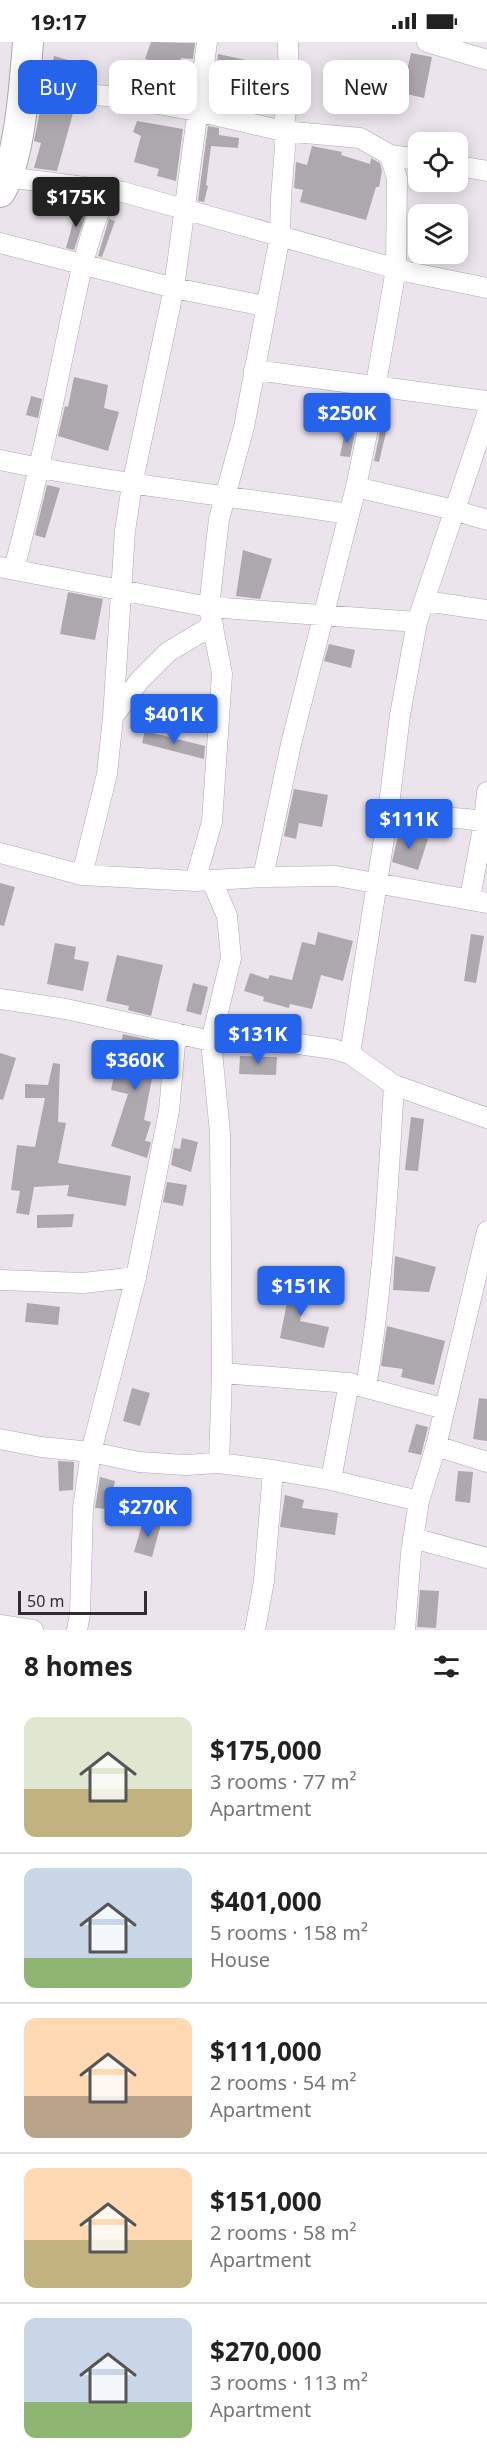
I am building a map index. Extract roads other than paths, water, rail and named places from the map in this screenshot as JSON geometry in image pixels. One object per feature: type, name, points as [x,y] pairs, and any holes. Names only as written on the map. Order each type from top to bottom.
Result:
[{"type":"main road","points":[[27,60],[28,42]]},
{"type":"main road","points":[[4,184],[19,114]]},
{"type":"street","points":[[207,42],[197,111],[283,131],[360,138],[390,155],[408,158]]},
{"type":"street","points":[[219,1463],[222,1373],[220,1133],[211,1041],[231,957],[226,916],[204,881],[212,822],[222,674],[211,616],[219,519],[244,427],[280,235],[285,147],[283,131],[289,90],[288,42]]},
{"type":"street","points":[[427,42],[487,60]]},
{"type":"street","points":[[82,875],[107,774],[123,590],[125,531],[132,485],[174,288],[197,114]]},
{"type":"street","points":[[263,877],[291,744],[357,487],[396,268],[397,178],[390,155]]},
{"type":"street","points":[[468,168],[487,171]]},
{"type":"street","points":[[4,184],[108,190],[396,268],[487,288]]},
{"type":"street","points":[[108,190],[97,213],[82,262],[40,469],[7,568],[123,590],[211,616],[323,614],[417,622]]},
{"type":"street","points":[[0,243],[82,262],[174,288],[265,306]]},
{"type":"street","points":[[254,370],[487,401]]},
{"type":"street","points":[[350,1054],[378,883],[400,715],[417,622],[454,510],[482,446],[487,414]]},
{"type":"street","points":[[0,460],[132,485],[225,495],[349,514]]},
{"type":"street","points":[[357,487],[487,520]]},
{"type":"street","points":[[424,601],[487,609]]},
{"type":"street","points":[[113,717],[139,681],[168,652],[211,616]]},
{"type":"street","points":[[0,853],[82,875],[204,881],[336,876],[478,901],[487,792]]},
{"type":"street","points":[[388,813],[486,822]]},
{"type":"street","points":[[0,999],[66,1009],[211,1041],[292,1043],[333,1048],[350,1054],[394,1085],[487,1118]]},
{"type":"street","points":[[77,1630],[80,1614],[83,1508],[91,1452],[136,1276],[169,1111],[176,1033]]},
{"type":"street","points":[[331,1480],[380,1303],[389,1203],[394,1085]]},
{"type":"street","points":[[405,1630],[413,1538],[419,1501],[436,1446],[487,1231]]},
{"type":"street","points":[[0,1280],[83,1283],[136,1276]]},
{"type":"street","points":[[222,1373],[357,1385],[444,1409]]},
{"type":"street","points":[[0,1439],[41,1447],[91,1452],[139,1462],[185,1465],[219,1463],[273,1470],[331,1480],[419,1501]]},
{"type":"street","points":[[436,1446],[487,1462]]},
{"type":"street","points":[[255,1630],[264,1581],[273,1470]]},
{"type":"street","points":[[413,1538],[487,1558]]},
{"type":"street","points":[[0,1625],[33,1630]]}]
